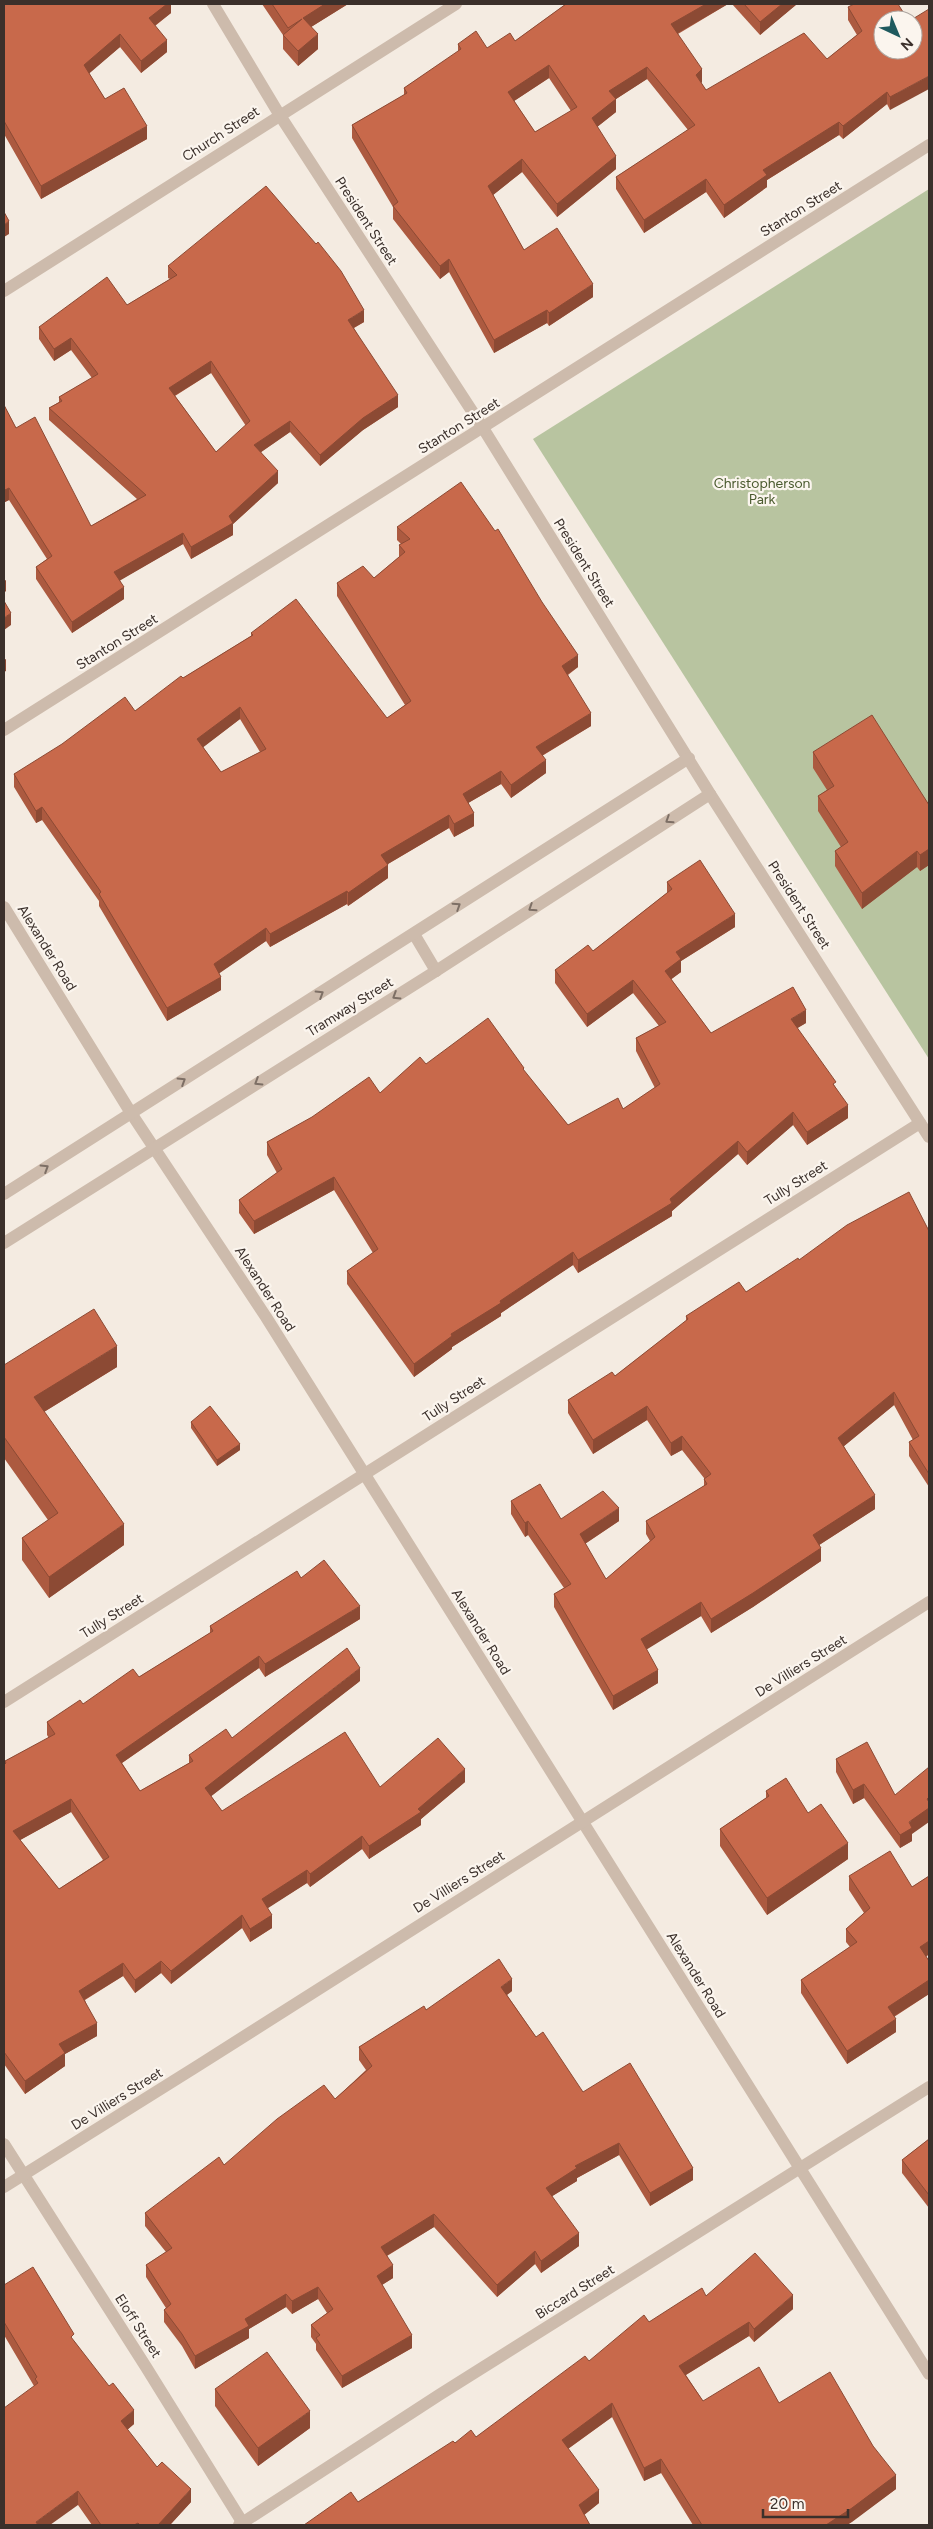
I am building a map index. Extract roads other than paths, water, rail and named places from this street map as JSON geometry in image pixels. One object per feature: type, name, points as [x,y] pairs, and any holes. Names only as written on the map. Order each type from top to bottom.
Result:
[{"type":"street","name":"President Street","points":[[213,4],[279,114],[484,428],[580,587],[929,1137]]},
{"type":"street","name":"Church Street","points":[[4,291],[279,114],[456,4]]},
{"type":"street","name":"Stanton Street","points":[[4,730],[929,145]]},
{"type":"street","name":"Tramway Street","points":[[4,1194],[689,758]]},
{"type":"street","name":"Tramway Street","points":[[4,1243],[710,794]]},
{"type":"street","name":"Alexander Road","points":[[4,907],[131,1114],[266,1317],[583,1821],[799,2170],[929,2374]]},
{"type":"street","points":[[414,934],[436,970]]},
{"type":"street","name":"Tully Street","points":[[4,1702],[920,1123]]},
{"type":"street","name":"De Villiers Street","points":[[4,2187],[200,2065],[929,1602]]},
{"type":"street","name":"Biccard Street","points":[[242,2524],[439,2395],[929,2087]]},
{"type":"street","name":"Eloff Street","points":[[4,2144],[146,2367],[242,2524]]},
{"type":"park label","name":"Christopherson Park","points":[[762,492]]}]
